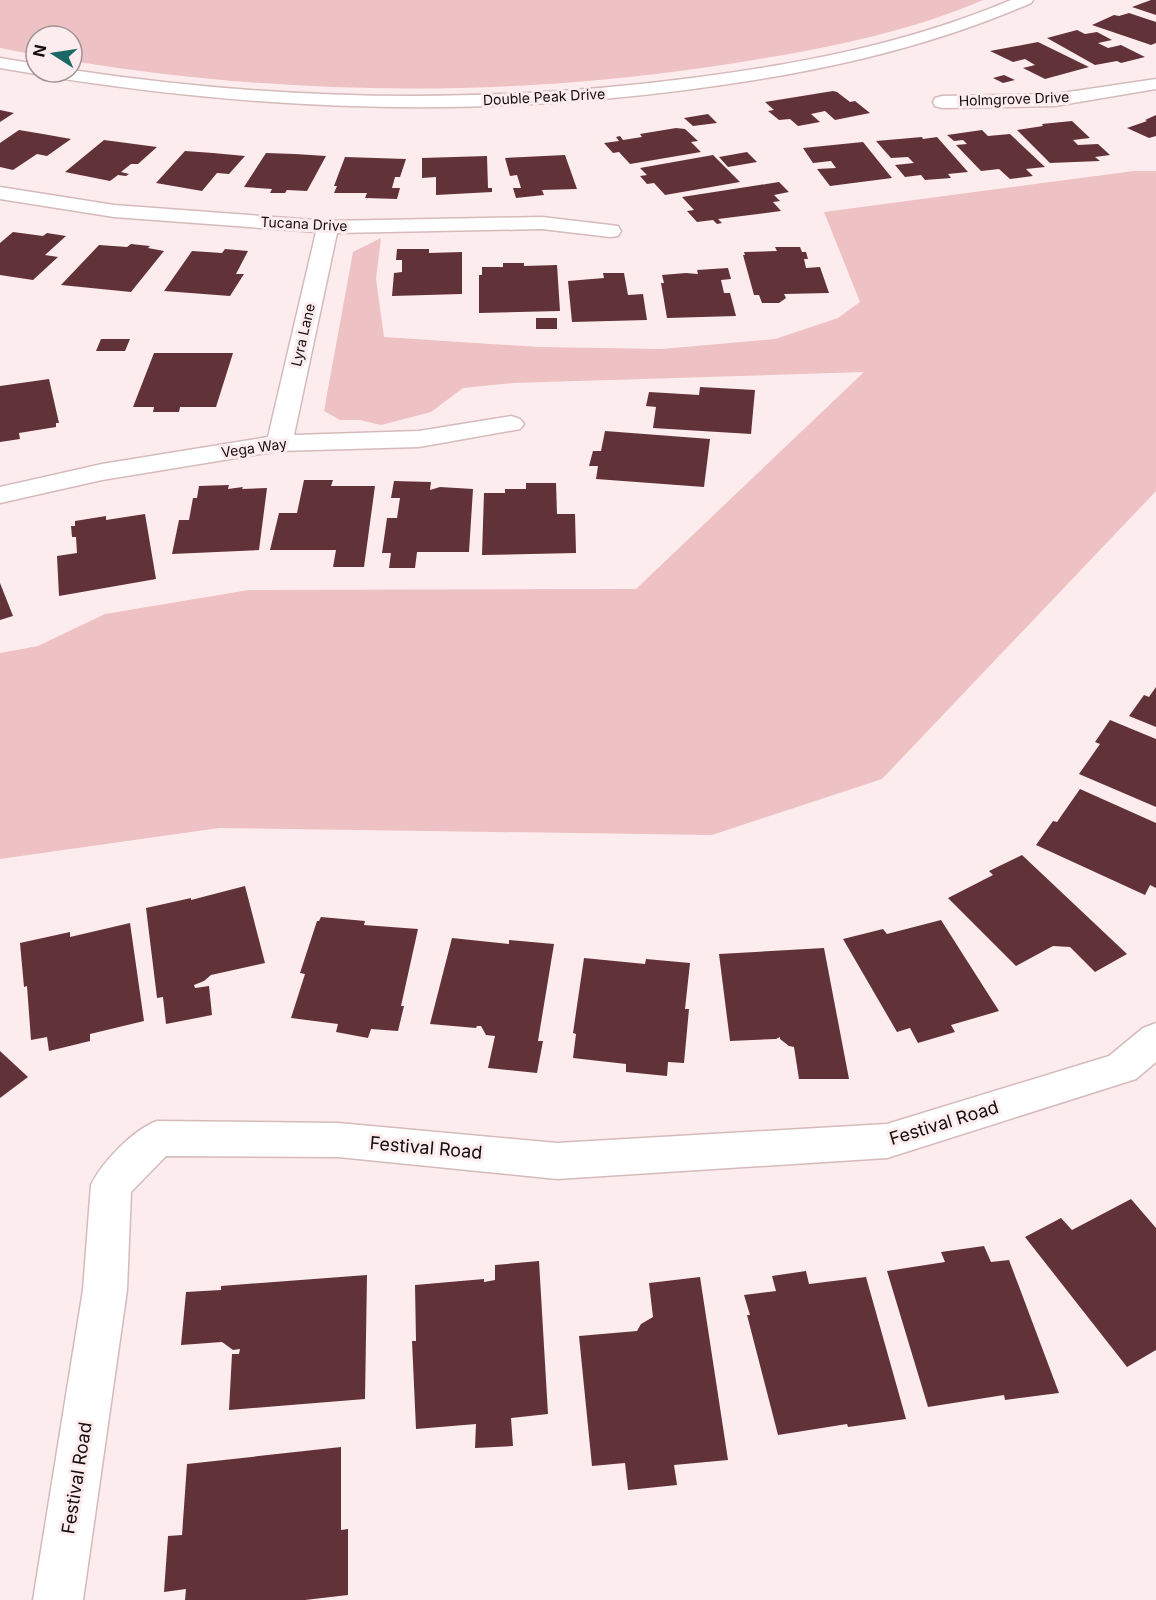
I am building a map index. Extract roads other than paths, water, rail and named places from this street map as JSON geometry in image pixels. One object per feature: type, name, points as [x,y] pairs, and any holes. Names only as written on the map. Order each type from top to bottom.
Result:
[{"type":"street","name":"Double Peak Drive","points":[[84,77],[164,90],[297,101],[418,103],[581,96],[703,83],[849,58],[941,34],[1025,0]]},
{"type":"street","points":[[0,63],[24,67]]},
{"type":"street","name":"Holmgrove Drive","points":[[942,102],[1055,100],[1156,84]]},
{"type":"street","name":"Tucana Drive","points":[[0,193],[114,212],[328,227],[542,223],[610,231]]},
{"type":"street","name":"Lyra Lane","points":[[279,443],[328,227]]},
{"type":"street","name":"Vega Way","points":[[0,495],[102,472],[279,443],[419,439],[511,423]]},
{"type":"street","name":"Festival Road","points":[[58,1600],[105,1290],[111,1185],[157,1138],[338,1140],[557,1161],[887,1142],[1122,1068],[1156,1040]]}]
